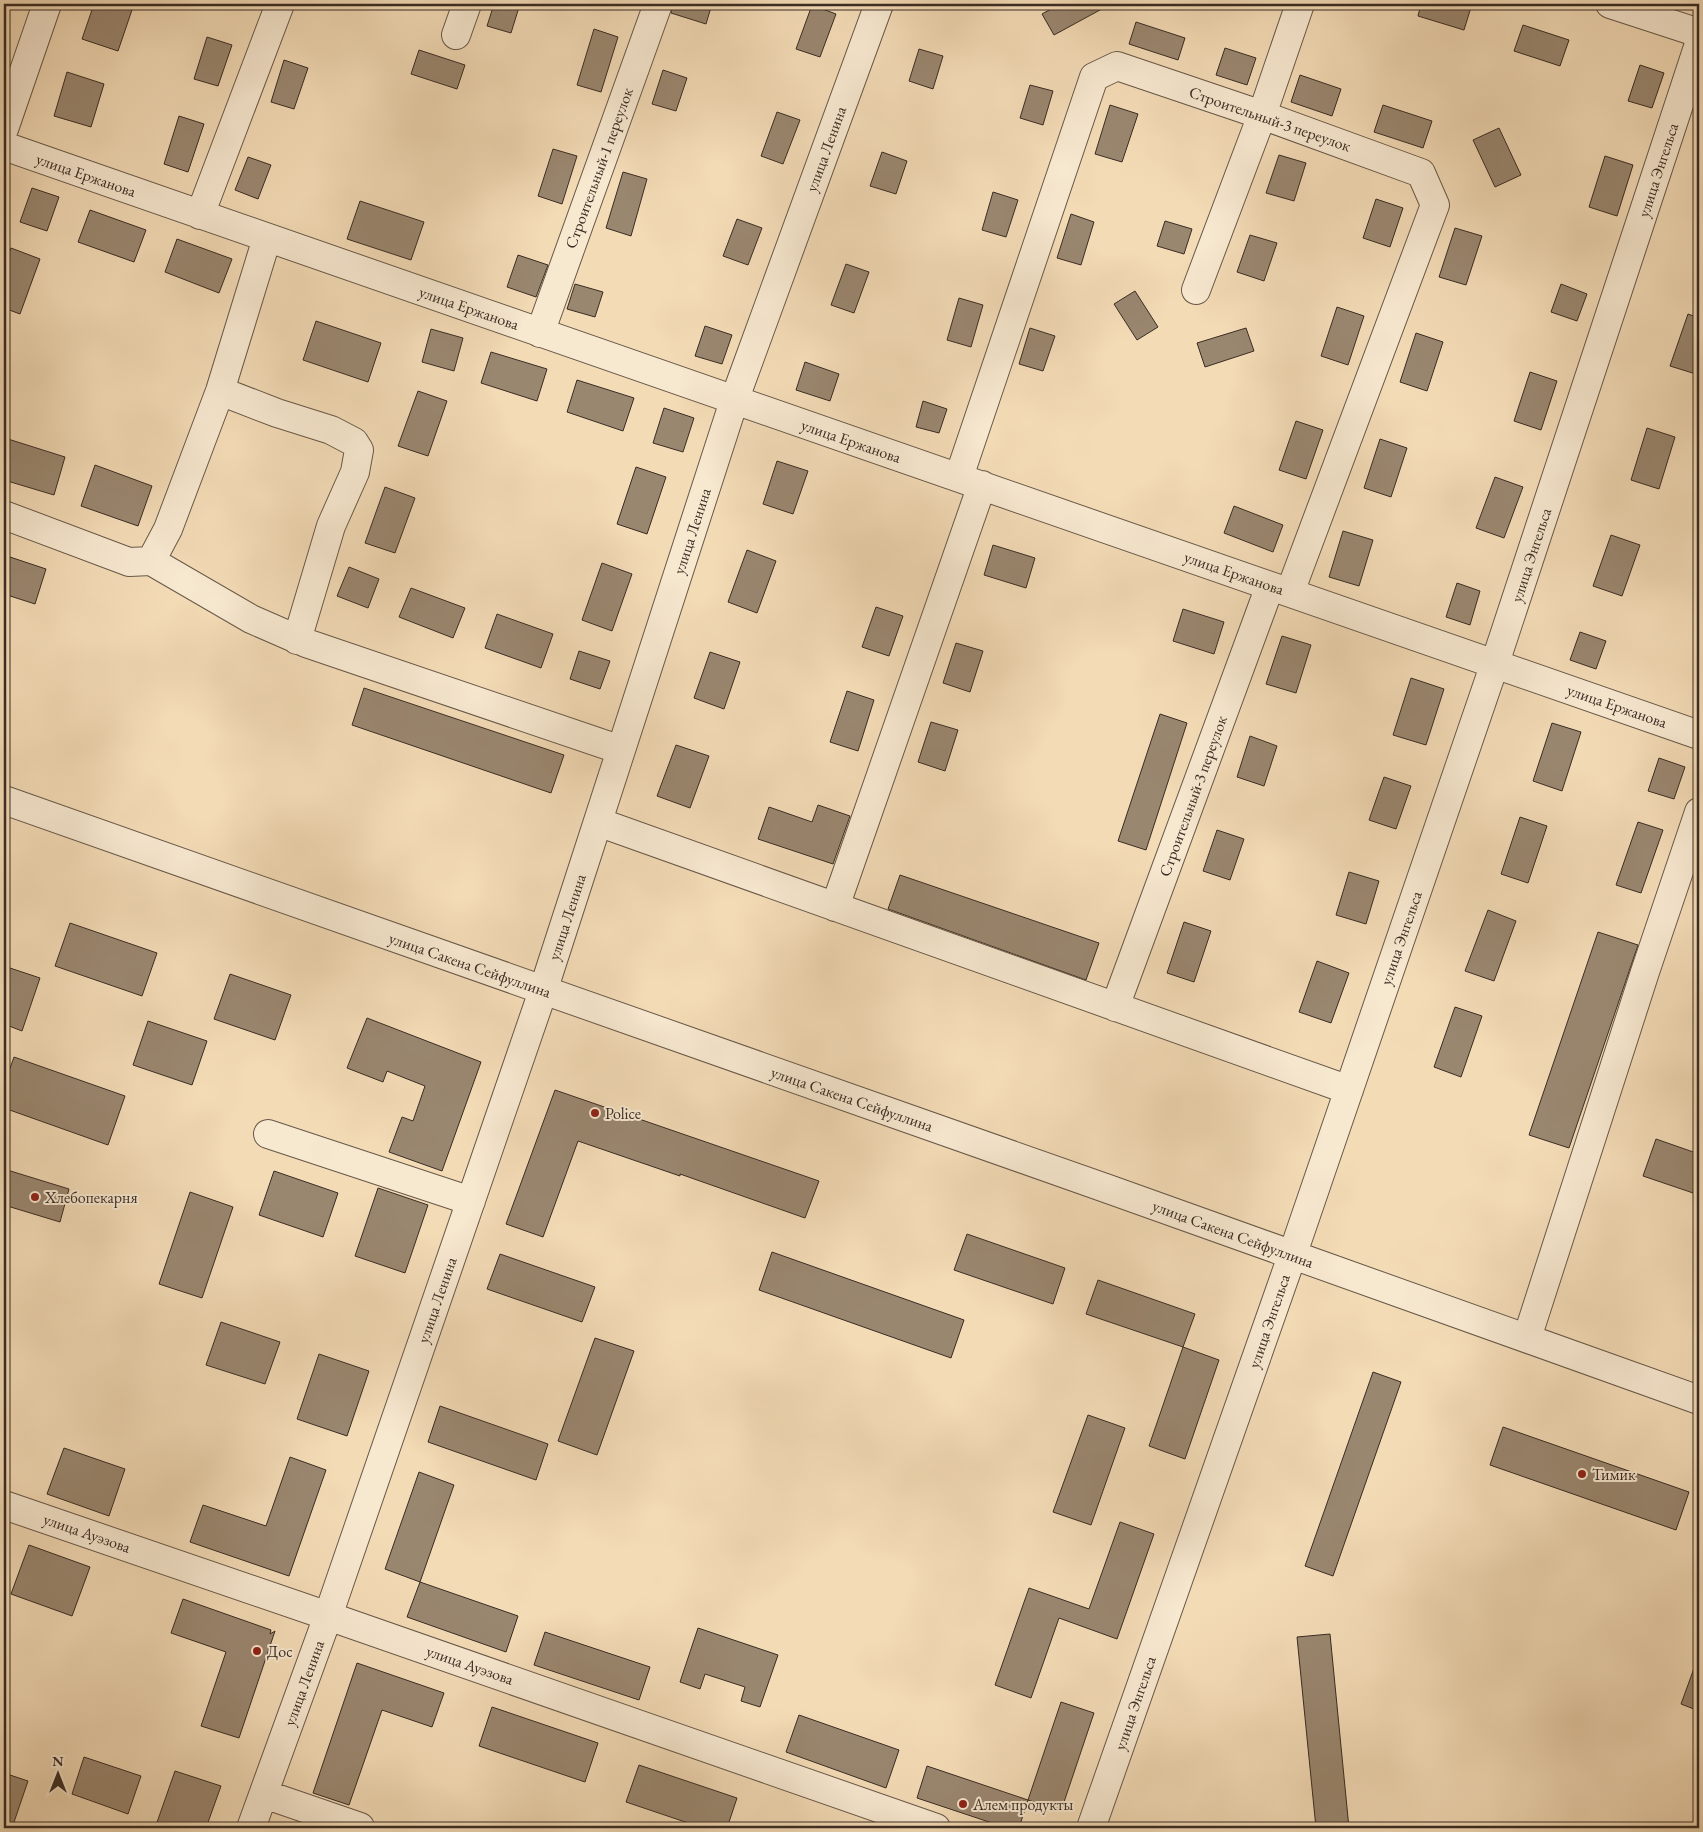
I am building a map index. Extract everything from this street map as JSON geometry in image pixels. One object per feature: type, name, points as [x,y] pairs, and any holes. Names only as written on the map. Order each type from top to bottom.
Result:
[{"type":"street","points":[[4,129],[48,4]]},
{"type":"street","points":[[200,215],[280,4]]},
{"type":"street","points":[[456,35],[467,4]]},
{"type":"street","name":"Строительный-1 переулок","points":[[540,333],[658,4]]},
{"type":"street","name":"улица Ленина","points":[[251,1828],[328,1616],[543,991],[734,401],[879,4]]},
{"type":"street","points":[[1196,290],[1262,115],[1300,4]]},
{"type":"street","points":[[1610,4],[1699,33]]},
{"type":"street","name":"улица Энгельса","points":[[1091,1828],[1292,1256],[1495,663],[1699,44]]},
{"type":"street","name":"Строительный-3 переулок","points":[[835,907],[970,481],[1094,77],[1117,66],[1262,115],[1421,173],[1435,205],[1280,589],[1115,1007]]},
{"type":"street","name":"улица Ержанова","points":[[4,146],[1699,735]]},
{"type":"street","points":[[151,560],[168,529],[220,391],[267,238]]},
{"type":"street","points":[[220,391],[277,413],[331,430],[354,442],[358,450],[355,472],[331,526],[297,640]]},
{"type":"street","points":[[4,515],[129,562],[151,560],[251,620],[297,640],[621,750]]},
{"type":"street","name":"улица Сакена Сейфуллина","points":[[4,800],[1102,1187],[1699,1400]]},
{"type":"street","points":[[1527,1338],[1645,972],[1699,812]]},
{"type":"street","points":[[598,822],[1349,1090]]},
{"type":"street","points":[[268,1134],[471,1201]]},
{"type":"street","name":"улица Ауэзова","points":[[4,1505],[936,1828]]},
{"type":"street","points":[[264,1794],[360,1827]]},
{"type":"building","points":[[94,4],[134,4],[118,51],[82,39]]},
{"type":"building","points":[[494,4],[520,4],[511,33],[487,26]]},
{"type":"building","points":[[673,4],[712,4],[706,24],[671,13]]},
{"type":"building","points":[[1060,4],[1111,4],[1054,35],[1042,14]]},
{"type":"building","points":[[1421,4],[1472,4],[1464,30],[1418,16]]},
{"type":"building","points":[[812,5],[836,14],[820,57],[796,49]]},
{"type":"building","points":[[1136,22],[1185,38],[1178,60],[1129,44]]},
{"type":"building","points":[[1523,25],[1569,40],[1560,66],[1514,51]]},
{"type":"building","points":[[594,29],[618,37],[601,92],[577,85]]},
{"type":"building","points":[[207,37],[232,45],[218,86],[194,79]]},
{"type":"building","points":[[1225,48],[1256,58],[1247,85],[1216,75]]},
{"type":"building","points":[[919,49],[943,56],[933,89],[909,81]]},
{"type":"building","points":[[419,50],[465,65],[457,89],[411,74]]},
{"type":"building","points":[[284,60],[308,68],[294,109],[271,102]]},
{"type":"building","points":[[1640,65],[1664,73],[1652,108],[1628,101]]},
{"type":"building","points":[[663,70],[687,78],[676,111],[652,104]]},
{"type":"building","points":[[67,72],[104,84],[91,127],[54,116]]},
{"type":"building","points":[[1300,75],[1341,89],[1332,116],[1291,102]]},
{"type":"building","points":[[1030,85],[1053,91],[1043,125],[1020,118]]},
{"type":"building","points":[[1110,105],[1138,114],[1122,162],[1095,154]]},
{"type":"building","points":[[1383,105],[1432,121],[1423,148],[1374,132]]},
{"type":"building","points":[[777,112],[800,120],[783,164],[761,156]]},
{"type":"building","points":[[179,116],[204,124],[188,172],[164,164]]},
{"type":"building","points":[[1499,128],[1521,175],[1495,187],[1473,140]]},
{"type":"building","points":[[553,149],[577,156],[562,204],[538,196]]},
{"type":"building","points":[[882,152],[907,161],[896,194],[870,186]]},
{"type":"building","points":[[1279,155],[1306,163],[1294,201],[1266,193]]},
{"type":"building","points":[[1605,156],[1633,165],[1617,216],[1589,207]]},
{"type":"building","points":[[248,157],[271,165],[258,199],[235,190]]},
{"type":"building","points":[[623,172],[647,179],[631,236],[606,228]]},
{"type":"building","points":[[32,188],[59,197],[47,231],[20,222]]},
{"type":"building","points":[[993,192],[1018,200],[1006,237],[982,230]]},
{"type":"building","points":[[1376,199],[1403,208],[1390,247],[1363,238]]},
{"type":"building","points":[[360,201],[424,222],[411,260],[347,239]]},
{"type":"building","points":[[90,210],[146,230],[134,262],[78,242]]},
{"type":"building","points":[[1071,214],[1094,222],[1081,265],[1057,258]]},
{"type":"building","points":[[737,219],[762,228],[748,265],[723,256]]},
{"type":"building","points":[[1165,221],[1192,229],[1184,254],[1157,246]]},
{"type":"building","points":[[1455,228],[1482,236],[1466,285],[1439,277]]},
{"type":"building","points":[[1250,235],[1277,243],[1264,281],[1237,272]]},
{"type":"building","points":[[177,239],[232,259],[219,293],[165,272]]},
{"type":"building","points":[[11,248],[40,259],[20,314],[4,308],[4,267]]},
{"type":"building","points":[[518,255],[548,265],[536,297],[507,287]]},
{"type":"building","points":[[846,264],[869,272],[854,313],[831,305]]},
{"type":"building","points":[[575,284],[603,292],[595,317],[567,309]]},
{"type":"building","points":[[1561,284],[1587,294],[1577,321],[1551,312]]},
{"type":"building","points":[[1135,291],[1158,327],[1137,340],[1114,304]]},
{"type":"building","points":[[959,298],[983,305],[971,347],[947,340]]},
{"type":"building","points":[[1337,307],[1364,316],[1348,365],[1321,356]]},
{"type":"building","points":[[1688,314],[1699,318],[1699,375],[1670,366]]},
{"type":"building","points":[[316,321],[381,343],[368,382],[303,360]]},
{"type":"building","points":[[705,326],[732,335],[722,364],[695,356]]},
{"type":"building","points":[[1030,328],[1055,336],[1043,371],[1019,364]]},
{"type":"building","points":[[1246,328],[1254,351],[1205,367],[1197,343]]},
{"type":"building","points":[[431,329],[463,338],[454,371],[422,362]]},
{"type":"building","points":[[1416,333],[1443,342],[1427,391],[1400,382]]},
{"type":"building","points":[[491,352],[547,369],[537,401],[481,383]]},
{"type":"building","points":[[805,362],[839,374],[830,401],[796,390]]},
{"type":"building","points":[[1530,372],[1557,381],[1541,430],[1514,421]]},
{"type":"building","points":[[577,380],[634,398],[623,431],[567,412]]},
{"type":"building","points":[[418,391],[447,401],[428,456],[398,446]]},
{"type":"building","points":[[923,401],[947,409],[939,433],[916,427]]},
{"type":"building","points":[[664,408],[694,418],[683,452],[653,443]]},
{"type":"building","points":[[1296,421],[1323,430],[1306,479],[1279,470]]},
{"type":"building","points":[[1647,428],[1675,437],[1659,489],[1631,480]]},
{"type":"building","points":[[8,439],[65,457],[54,495],[4,480],[4,453]]},
{"type":"building","points":[[1380,439],[1407,448],[1391,497],[1364,488]]},
{"type":"building","points":[[777,461],[808,471],[793,514],[763,504]]},
{"type":"building","points":[[95,465],[152,486],[138,526],[81,506]]},
{"type":"building","points":[[636,467],[666,477],[647,534],[617,524]]},
{"type":"building","points":[[1495,477],[1523,487],[1504,538],[1476,528]]},
{"type":"building","points":[[385,487],[415,498],[395,553],[365,543]]},
{"type":"building","points":[[1234,506],[1283,525],[1273,552],[1224,533]]},
{"type":"building","points":[[1343,531],[1373,540],[1359,586],[1329,577]]},
{"type":"building","points":[[1611,535],[1640,545],[1622,596],[1593,586]]},
{"type":"building","points":[[993,545],[1035,558],[1026,588],[984,575]]},
{"type":"building","points":[[747,550],[776,561],[757,613],[728,602]]},
{"type":"building","points":[[4,555],[46,569],[35,604],[4,594]]},
{"type":"building","points":[[602,563],[632,574],[612,631],[582,620]]},
{"type":"building","points":[[349,567],[379,579],[368,608],[337,596]]},
{"type":"building","points":[[1457,583],[1480,591],[1470,625],[1446,617]]},
{"type":"building","points":[[411,588],[465,608],[453,638],[399,617]]},
{"type":"building","points":[[876,607],[903,616],[889,656],[862,647]]},
{"type":"building","points":[[1183,609],[1224,622],[1214,654],[1173,641]]},
{"type":"building","points":[[497,614],[553,634],[541,668],[485,648]]},
{"type":"building","points":[[1580,632],[1606,641],[1596,669],[1570,660]]},
{"type":"building","points":[[1282,636],[1311,645],[1296,693],[1266,684]]},
{"type":"building","points":[[956,643],[983,651],[970,692],[943,683]]},
{"type":"building","points":[[579,651],[610,661],[600,689],[570,679]]},
{"type":"building","points":[[710,652],[740,662],[724,709],[694,698]]},
{"type":"building","points":[[1411,678],[1444,689],[1426,745],[1393,735]]},
{"type":"building","points":[[364,688],[564,755],[551,793],[352,725]]},
{"type":"building","points":[[847,691],[874,700],[858,751],[830,742]]},
{"type":"building","points":[[1160,714],[1187,723],[1146,850],[1118,841]]},
{"type":"building","points":[[931,722],[958,730],[945,771],[918,762]]},
{"type":"building","points":[[1552,723],[1581,732],[1562,791],[1533,781]]},
{"type":"building","points":[[1250,736],[1277,746],[1264,786],[1237,777]]},
{"type":"building","points":[[676,745],[709,756],[690,808],[657,796]]},
{"type":"building","points":[[1659,758],[1685,767],[1674,799],[1648,791]]},
{"type":"building","points":[[1384,777],[1411,786],[1396,829],[1369,820]]},
{"type":"building","points":[[818,805],[850,816],[833,864],[758,839],[769,807],[812,822]]},
{"type":"building","points":[[1520,817],[1547,826],[1528,883],[1501,874]]},
{"type":"building","points":[[1638,822],[1663,830],[1641,893],[1616,885]]},
{"type":"building","points":[[1217,830],[1244,839],[1230,880],[1203,871]]},
{"type":"building","points":[[1349,872],[1379,881],[1366,924],[1336,915]]},
{"type":"building","points":[[900,875],[1099,943],[1086,980],[888,909]]},
{"type":"building","points":[[1488,910],[1516,921],[1494,981],[1465,971]]},
{"type":"building","points":[[1184,922],[1211,931],[1194,982],[1167,973]]},
{"type":"building","points":[[70,923],[157,953],[142,996],[55,966]]},
{"type":"building","points":[[1598,932],[1638,945],[1569,1148],[1529,1135]]},
{"type":"building","points":[[1317,961],[1349,973],[1331,1023],[1299,1012]]},
{"type":"building","points":[[4,966],[40,978],[22,1031],[4,1024]]},
{"type":"building","points":[[230,974],[291,995],[275,1040],[214,1019]]},
{"type":"building","points":[[1455,1007],[1482,1016],[1461,1077],[1434,1067]]},
{"type":"building","points":[[367,1018],[481,1062],[442,1171],[389,1152],[402,1117],[413,1121],[425,1086],[387,1071],[383,1082],[347,1068]]},
{"type":"building","points":[[148,1021],[207,1041],[192,1085],[133,1065]]},
{"type":"building","points":[[14,1057],[125,1096],[108,1145],[4,1108],[4,1085]]},
{"type":"building","points":[[555,1090],[819,1181],[805,1218],[680,1174],[680,1176],[578,1141],[543,1237],[506,1224]]},
{"type":"building","points":[[1656,1139],[1699,1154],[1699,1195],[1643,1176]]},
{"type":"building","name":"Хлебопекарня","points":[[4,1169],[69,1189],[60,1222],[4,1205]]},
{"type":"building","points":[[274,1171],[338,1193],[323,1237],[259,1215]]},
{"type":"building","points":[[378,1188],[428,1205],[405,1273],[355,1256]]},
{"type":"building","points":[[190,1192],[233,1207],[202,1298],[159,1284]]},
{"type":"building","points":[[967,1234],[1065,1268],[1053,1304],[954,1270]]},
{"type":"building","points":[[772,1252],[964,1320],[951,1358],[759,1290]]},
{"type":"building","points":[[500,1254],[595,1287],[582,1322],[487,1289]]},
{"type":"building","points":[[1098,1280],[1195,1314],[1183,1347],[1086,1314]]},
{"type":"building","points":[[221,1322],[280,1342],[265,1384],[206,1365]]},
{"type":"building","points":[[595,1338],[634,1351],[597,1455],[558,1441]]},
{"type":"building","points":[[1183,1347],[1219,1360],[1185,1459],[1149,1446]]},
{"type":"building","points":[[319,1354],[369,1371],[347,1436],[297,1419]]},
{"type":"building","points":[[1373,1372],[1401,1382],[1333,1576],[1305,1566]]},
{"type":"building","points":[[440,1406],[548,1444],[536,1480],[428,1442]]},
{"type":"building","points":[[1088,1415],[1125,1428],[1091,1525],[1053,1512]]},
{"type":"building","points":[[1503,1427],[1689,1492],[1676,1530],[1490,1465]]},
{"type":"building","points":[[64,1448],[125,1469],[109,1516],[47,1494]]},
{"type":"building","points":[[290,1457],[326,1470],[289,1576],[190,1542],[203,1505],[266,1526]]},
{"type":"building","points":[[419,1472],[454,1485],[420,1582],[385,1569]]},
{"type":"building","points":[[1120,1522],[1154,1534],[1117,1639],[1059,1618],[1031,1698],[995,1685],[1029,1588],[1089,1609]]},
{"type":"building","points":[[29,1545],[90,1567],[72,1616],[11,1594]]},
{"type":"building","points":[[420,1582],[518,1616],[506,1652],[407,1617]]},
{"type":"building","points":[[183,1599],[271,1630],[270,1634],[275,1631],[239,1738],[201,1726],[226,1652],[171,1633]]},
{"type":"building","points":[[698,1628],[778,1655],[760,1707],[741,1701],[745,1687],[705,1674],[700,1689],[680,1682]]},
{"type":"building","points":[[545,1632],[650,1667],[639,1700],[534,1665]]},
{"type":"building","points":[[1330,1634],[1349,1828],[1316,1828],[1297,1637]]},
{"type":"building","points":[[1697,1660],[1699,1661],[1699,1711],[1681,1704]]},
{"type":"building","points":[[357,1663],[444,1693],[432,1727],[382,1710],[349,1805],[313,1793]]},
{"type":"building","points":[[1061,1702],[1094,1713],[1061,1811],[1028,1800]]},
{"type":"building","points":[[492,1707],[598,1743],[585,1782],[479,1746]]},
{"type":"building","points":[[799,1715],[899,1750],[886,1788],[786,1752]]},
{"type":"building","points":[[84,1757],[141,1776],[128,1814],[72,1794]]},
{"type":"building","points":[[639,1765],[737,1798],[727,1828],[703,1828],[626,1802]]},
{"type":"building","points":[[927,1766],[1028,1800],[1019,1828],[1007,1828],[917,1798]]},
{"type":"building","points":[[175,1771],[221,1786],[206,1828],[155,1828]]},
{"type":"building","points":[[4,1773],[28,1781],[12,1828],[4,1828]]},
{"type":"place","name":"Police","points":[[595,1113]]},
{"type":"place","name":"Хлебопекарня","points":[[35,1197]]},
{"type":"place","name":"Тимик","points":[[1582,1474]]},
{"type":"place","name":"Дос","points":[[257,1651]]},
{"type":"place","name":"Алем продукты","points":[[963,1804]]}]
